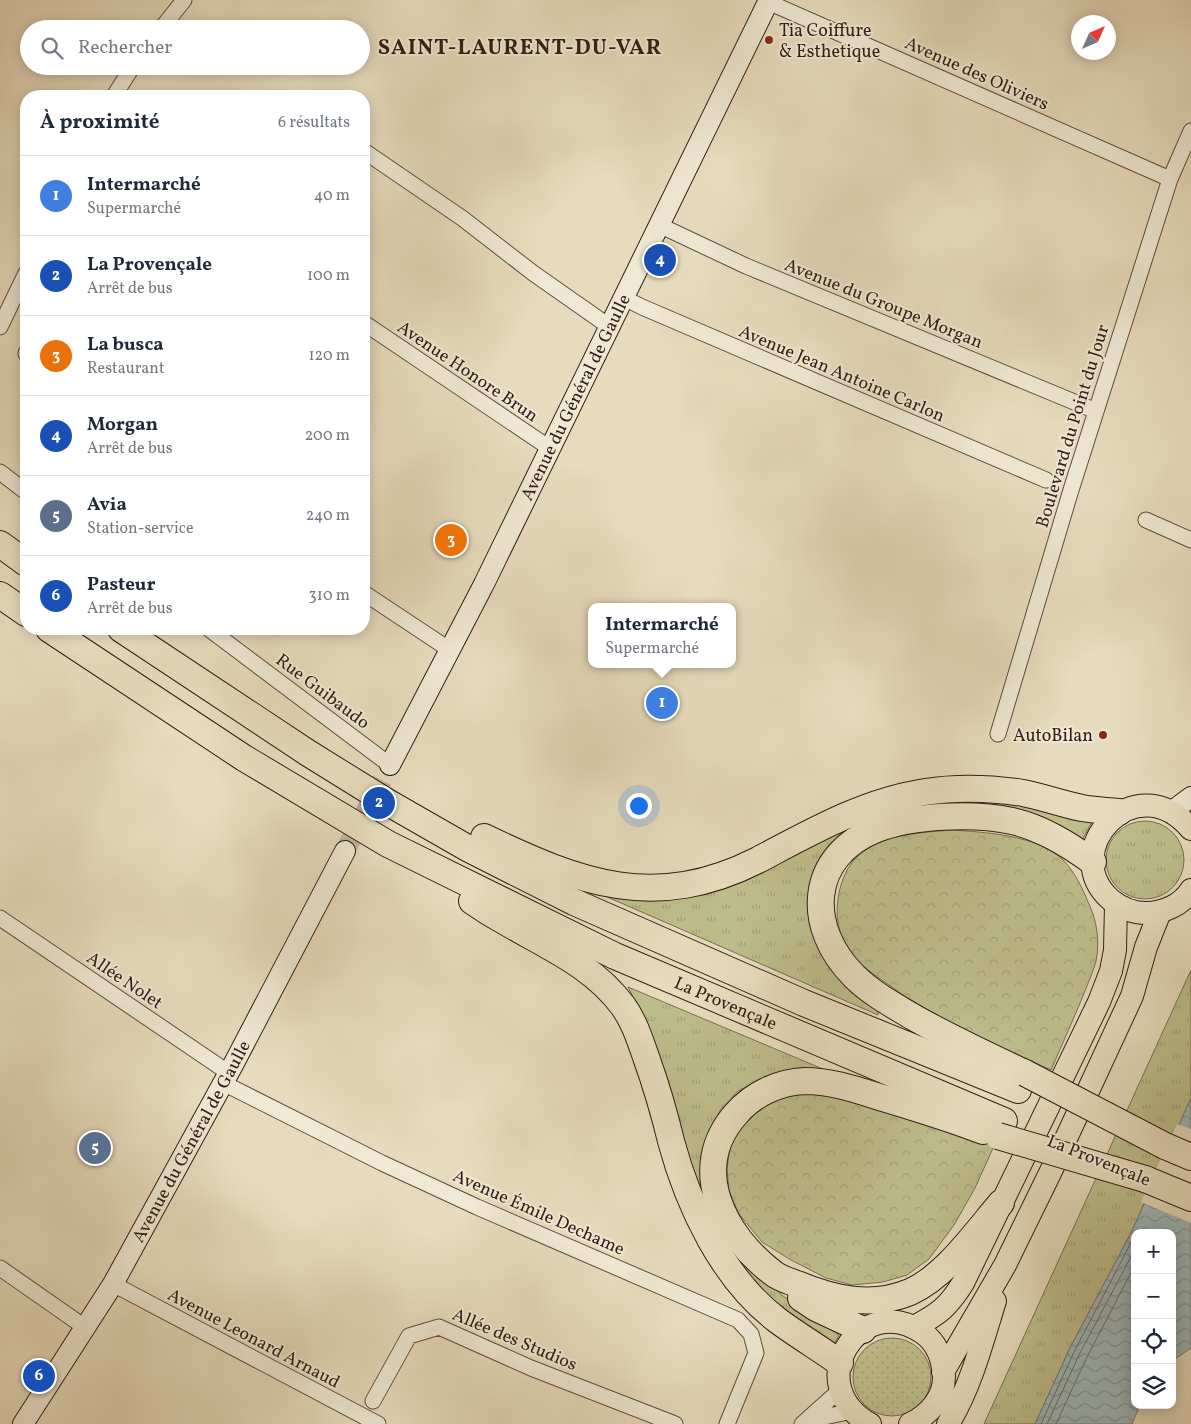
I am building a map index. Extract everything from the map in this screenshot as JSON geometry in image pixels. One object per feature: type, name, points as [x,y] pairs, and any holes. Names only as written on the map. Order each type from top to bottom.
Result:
[{"type":"highway","points":[[0,544],[20,559]]},
{"type":"highway","points":[[0,595],[20,609]]},
{"type":"highway","name":"La Provençale","points":[[58,635],[244,758],[388,844],[615,956],[1001,1129],[1145,1179],[1191,1198]]},
{"type":"highway","name":"La Provençale","points":[[130,635],[387,802],[469,849],[574,902],[804,1003],[1022,1081]]},
{"type":"highway","points":[[387,802],[446,821],[536,862],[572,875],[610,885],[638,888],[668,888],[695,883],[724,874],[755,861],[854,812],[900,797],[924,792],[950,789],[1023,793],[1083,808],[1119,812]]},
{"type":"highway","points":[[1093,862],[1046,833],[1012,821],[981,817],[952,817],[888,825],[860,838],[838,857],[824,881],[820,895],[820,911],[824,929],[837,954],[854,976],[884,1000],[969,1047],[1022,1081],[1191,1157]]},
{"type":"highway","points":[[388,844],[445,884],[502,920],[572,959],[594,975],[610,990],[624,1007],[636,1030],[661,1102],[674,1152],[691,1199],[710,1240],[751,1296],[776,1320],[840,1363]]},
{"type":"highway","points":[[863,1330],[816,1308],[790,1290],[740,1239],[726,1220],[718,1203],[713,1180],[713,1164],[722,1132],[743,1105],[760,1093],[782,1085],[805,1081],[836,1084],[950,1118],[1001,1129]]},
{"type":"highway","points":[[774,1274],[823,1295],[850,1300],[873,1300],[908,1293],[924,1285],[942,1270],[1001,1203]]},
{"type":"main road","name":"Avenue du Général de Gaulle","points":[[390,765],[551,449],[769,1]]},
{"type":"main road","points":[[1171,812],[1191,797]]},
{"type":"main road","points":[[1191,829],[1182,819],[1171,812],[1152,806],[1135,806],[1119,812],[1104,826],[1095,843],[1093,862],[1095,877],[1102,890],[1116,904],[1128,910],[1144,914],[1160,912],[1176,905],[1191,890]]},
{"type":"main road","name":"Avenue du Général de Gaulle","points":[[23,1424],[113,1284],[226,1078],[345,851]]},
{"type":"main road","points":[[914,1327],[940,1313],[952,1301],[963,1282],[1099,1002],[1111,971],[1116,950],[1116,904]]},
{"type":"main road","points":[[944,1372],[1005,1265],[1051,1171],[1132,996],[1146,947],[1160,912]]},
{"type":"main road","points":[[948,1424],[955,1413],[973,1369],[1005,1265]]},
{"type":"main road","points":[[870,1424],[852,1411],[846,1403],[840,1390],[838,1375],[840,1363],[844,1350],[853,1337],[881,1322],[898,1322],[914,1327],[927,1336],[936,1348],[944,1372],[942,1390],[933,1408],[919,1420],[910,1424]]},
{"type":"street","points":[[168,20],[184,0]]},
{"type":"street","name":"Avenue des Oliviers","points":[[769,1],[1170,178]]},
{"type":"street","points":[[118,90],[127,75]]},
{"type":"street","name":"Boulevard du Point du Jour","points":[[998,734],[1096,411],[1170,178],[1191,131]]},
{"type":"street","points":[[370,155],[462,218],[533,273],[610,327]]},
{"type":"street","name":"Avenue du Groupe Morgan","points":[[659,226],[746,266],[1096,411]]},
{"type":"street","points":[[0,327],[20,285]]},
{"type":"street","name":"Avenue Jean Antoine Carlon","points":[[624,298],[1046,480]]},
{"type":"street","name":"Avenue Honore Brun","points":[[370,327],[551,449]]},
{"type":"street","points":[[0,472],[20,487]]},
{"type":"street","points":[[1146,520],[1191,540]]},
{"type":"street","points":[[370,597],[450,650]]},
{"type":"street","name":"Rue Guibaudo","points":[[217,635],[390,765]]},
{"type":"street","name":"Allée Nolet","points":[[0,918],[226,1078]]},
{"type":"street","name":"Avenue Émile Dechame","points":[[226,1078],[382,1163],[477,1207],[738,1320],[751,1334],[756,1353],[726,1424]]},
{"type":"street","points":[[0,1268],[86,1328]]},
{"type":"street","name":"Avenue Leonard Arnaud","points":[[113,1284],[378,1424]]},
{"type":"street","name":"Allée des Studios","points":[[373,1401],[409,1336],[439,1327],[531,1368],[675,1424]]},
{"type":"street","points":[[804,1424],[840,1390]]},
{"type":"street","points":[[804,1424],[824,1417],[852,1411]]},
{"type":"green space","points":[[982,794],[1094,818],[1081,842],[1016,809],[980,803],[943,804],[860,822],[840,835],[825,852],[816,869],[815,940],[829,967],[851,992],[879,1010],[878,1015],[605,896],[643,898],[874,812]]},
{"type":"green space","points":[[1145,821],[1160,824],[1172,833],[1181,845],[1184,860],[1181,875],[1172,887],[1160,896],[1145,899],[1130,896],[1118,887],[1109,875],[1106,860],[1109,845],[1118,833],[1130,824]]},
{"type":"green space","points":[[951,830],[1010,836],[1040,845],[1053,852],[1067,864],[1074,874],[1091,909],[1096,923],[1098,938],[1096,961],[1051,1070],[966,1031],[925,1009],[859,962],[851,954],[842,938],[837,912],[839,894],[848,868],[858,856],[885,840],[918,833]]},
{"type":"green space","points":[[1191,970],[1191,1098],[1133,1229],[1131,1229],[1131,1233],[1070,1348],[1035,1424],[984,1424]]},
{"type":"green space","points":[[628,987],[830,1072],[762,1079],[738,1091],[721,1109],[709,1130],[703,1152],[758,1273],[783,1296],[839,1335],[833,1347],[765,1297],[713,1231],[639,1009]]},
{"type":"green space","points":[[812,1093],[859,1100],[917,1117],[994,1146],[975,1188],[954,1225],[929,1259],[907,1275],[883,1282],[852,1285],[826,1278],[762,1242],[739,1214],[729,1191],[727,1169],[730,1147],[737,1129],[771,1100],[790,1095]]},
{"type":"green space","points":[[884,1338],[900,1338],[914,1344],[925,1355],[931,1369],[931,1385],[925,1399],[914,1410],[900,1416],[884,1416],[870,1410],[859,1399],[853,1385],[853,1369],[859,1355],[870,1344]]},
{"type":"water","points":[[1191,1098],[1191,1348],[1176,1358],[1176,1229],[1133,1229]]},
{"type":"water","points":[[1131,1233],[1131,1409],[1138,1409],[1132,1424],[1035,1424],[1070,1348]]},
{"type":"pier","points":[[1177,1124],[1191,1129],[1191,1223],[1141,1202]]},
{"type":"tunnel","points":[[345,851],[390,765]]},
{"type":"place","name":"Tia Coiffure & Esthetique","points":[[769,40]]},
{"type":"place","name":"Morgan","points":[[660,260]]},
{"type":"place","name":"La busca","points":[[451,540]]},
{"type":"place","name":"Intermarché","points":[[662,703]]},
{"type":"place","name":"AutoBilan","points":[[1103,735]]},
{"type":"place","name":"La Provençale","points":[[379,803]]},
{"type":"place","name":"Avia","points":[[95,1148]]},
{"type":"place","name":"Pasteur","points":[[39,1376]]},
{"type":"district","name":"SAINT-LAURENT-DU-VAR","points":[[520,46]]}]
